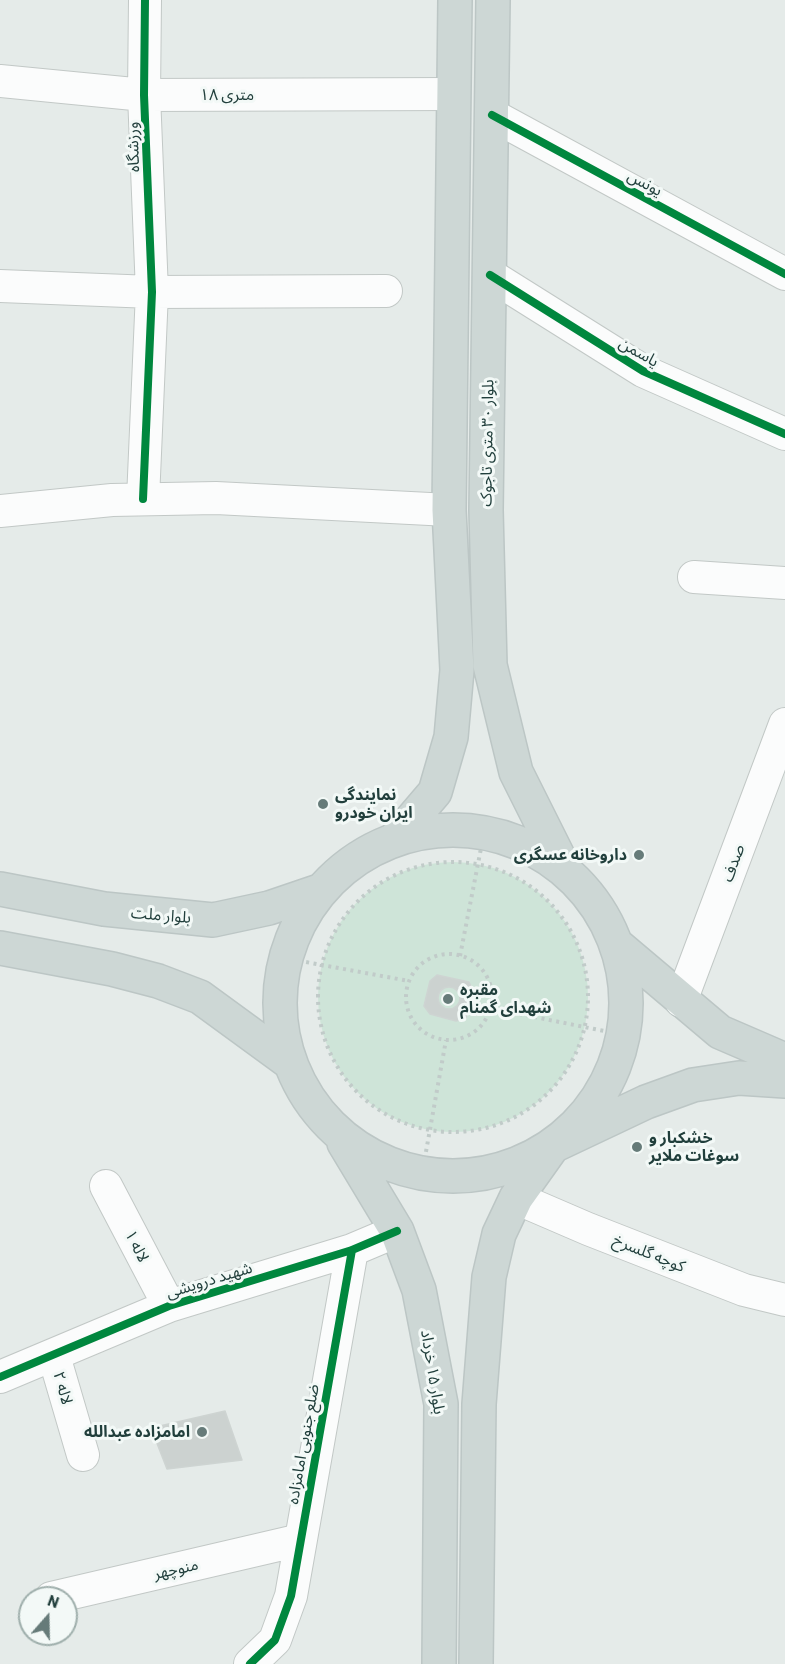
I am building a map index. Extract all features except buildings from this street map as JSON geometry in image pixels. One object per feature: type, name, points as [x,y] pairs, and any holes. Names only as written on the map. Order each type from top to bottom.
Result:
[{"type":"main road","points":[[394,840],[435,792],[452,737],[457,670],[449,510],[455,0]]},
{"type":"main road","name":"بلوار ۳۰ متری تاجوک","points":[[493,0],[486,510],[490,665],[516,772],[565,872]]},
{"type":"main road","points":[[476,1664],[479,1404],[489,1277],[499,1234],[516,1198],[553,1146],[579,1124],[599,1097],[615,1068],[624,1035],[626,990],[617,945],[596,905],[565,872],[527,846],[480,848],[438,830],[394,840],[353,860],[319,891],[298,923],[284,958],[279,993],[280,1028],[289,1062],[309,1102],[340,1136],[378,1160],[422,1174],[468,1176],[512,1167],[553,1146],[645,1102],[693,1086],[739,1078],[785,1081]]},
{"type":"main road","name":"بلوار ملت","points":[[0,889],[104,909],[213,920],[269,908],[319,891]]},
{"type":"main road","points":[[617,945],[720,1032],[785,1060]]},
{"type":"main road","points":[[0,948],[112,969],[158,981],[200,997],[289,1062]]},
{"type":"main road","name":"بلوار ۱۵ خرداد","points":[[340,1136],[397,1231],[419,1290],[441,1404],[439,1664]]},
{"type":"street","name":"ورزشگاه","points":[[143,499],[152,292],[144,95],[145,0]]},
{"type":"street","name":"۱۸ متری","points":[[0,81],[144,95],[454,94]]},
{"type":"street","name":"یونس","points":[[492,116],[785,274]]},
{"type":"street","name":"یاسمن","points":[[490,275],[643,371],[785,434]]},
{"type":"street","points":[[0,286],[152,292],[386,291]]},
{"type":"street","points":[[0,511],[112,500],[216,498],[449,510]]},
{"type":"street","points":[[694,577],[785,583]]},
{"type":"street","name":"صدف","points":[[681,1001],[785,724]]},
{"type":"street","name":"لاله ۱","points":[[106,1186],[169,1306]]},
{"type":"street","name":"کوچه گلسرخ","points":[[516,1198],[588,1229],[744,1290],[785,1300]]},
{"type":"street","name":"شهید درویشی","points":[[0,1377],[169,1306],[352,1251],[397,1231]]},
{"type":"street","name":"ضلع جنوبی امامزاده","points":[[250,1664],[275,1640],[291,1596],[352,1251]]},
{"type":"street","name":"لاله ۲","points":[[54,1356],[83,1455]]},
{"type":"street","name":"منوچهر","points":[[78,1592],[300,1540]]},
{"type":"path","points":[[460,956],[480,848]]},
{"type":"path","points":[[480,848],[545,898],[573,934],[585,963],[589,995],[586,1027],[575,1057],[560,1082],[540,1102],[507,1122],[470,1131],[429,1130],[404,1123],[377,1109],[349,1084],[327,1049],[319,1022],[317,996],[320,966],[325,950],[342,918],[359,899],[379,883],[403,871],[429,864],[459,862],[480,848]]},
{"type":"path","points":[[447,955],[460,956],[472,961],[482,970],[489,982],[492,995],[490,1008],[479,1029],[458,1039],[435,1038],[416,1025],[406,1005],[409,981],[424,962],[447,955]]},
{"type":"path","points":[[284,958],[409,981]]},
{"type":"path","points":[[490,1008],[624,1035]]},
{"type":"path","points":[[422,1174],[446,1040]]},
{"type":"green space","points":[[466,862],[505,872],[539,892],[549,901],[558,911],[578,945],[586,971],[588,997],[586,1023],[578,1049],[558,1083],[549,1093],[539,1102],[505,1122],[466,1132],[440,1132],[401,1122],[389,1116],[367,1102],[348,1083],[328,1049],[320,1023],[318,984],[328,945],[334,933],[348,911],[367,892],[401,872],[427,864]]},
{"type":"cycle path","points":[[143,499],[152,292],[144,95],[145,0]]},
{"type":"cycle path","points":[[492,115],[785,274]]},
{"type":"cycle path","points":[[490,275],[643,371],[785,434]]},
{"type":"cycle path","points":[[0,1377],[169,1306],[352,1250],[397,1231]]},
{"type":"cycle path","points":[[250,1664],[275,1640],[291,1596],[352,1250]]},
{"type":"place","name":"نمایندگی ایران خودرو","points":[[323,804]]},
{"type":"place","name":"داروخانه عسگری","points":[[639,855]]},
{"type":"place","name":"مقبره شهدای گمنام","points":[[448,999]]},
{"type":"place","name":"خشکبار و سوغات ملایر","points":[[637,1147]]},
{"type":"place","name":"امامزاده عبدالله","points":[[202,1432]]}]
